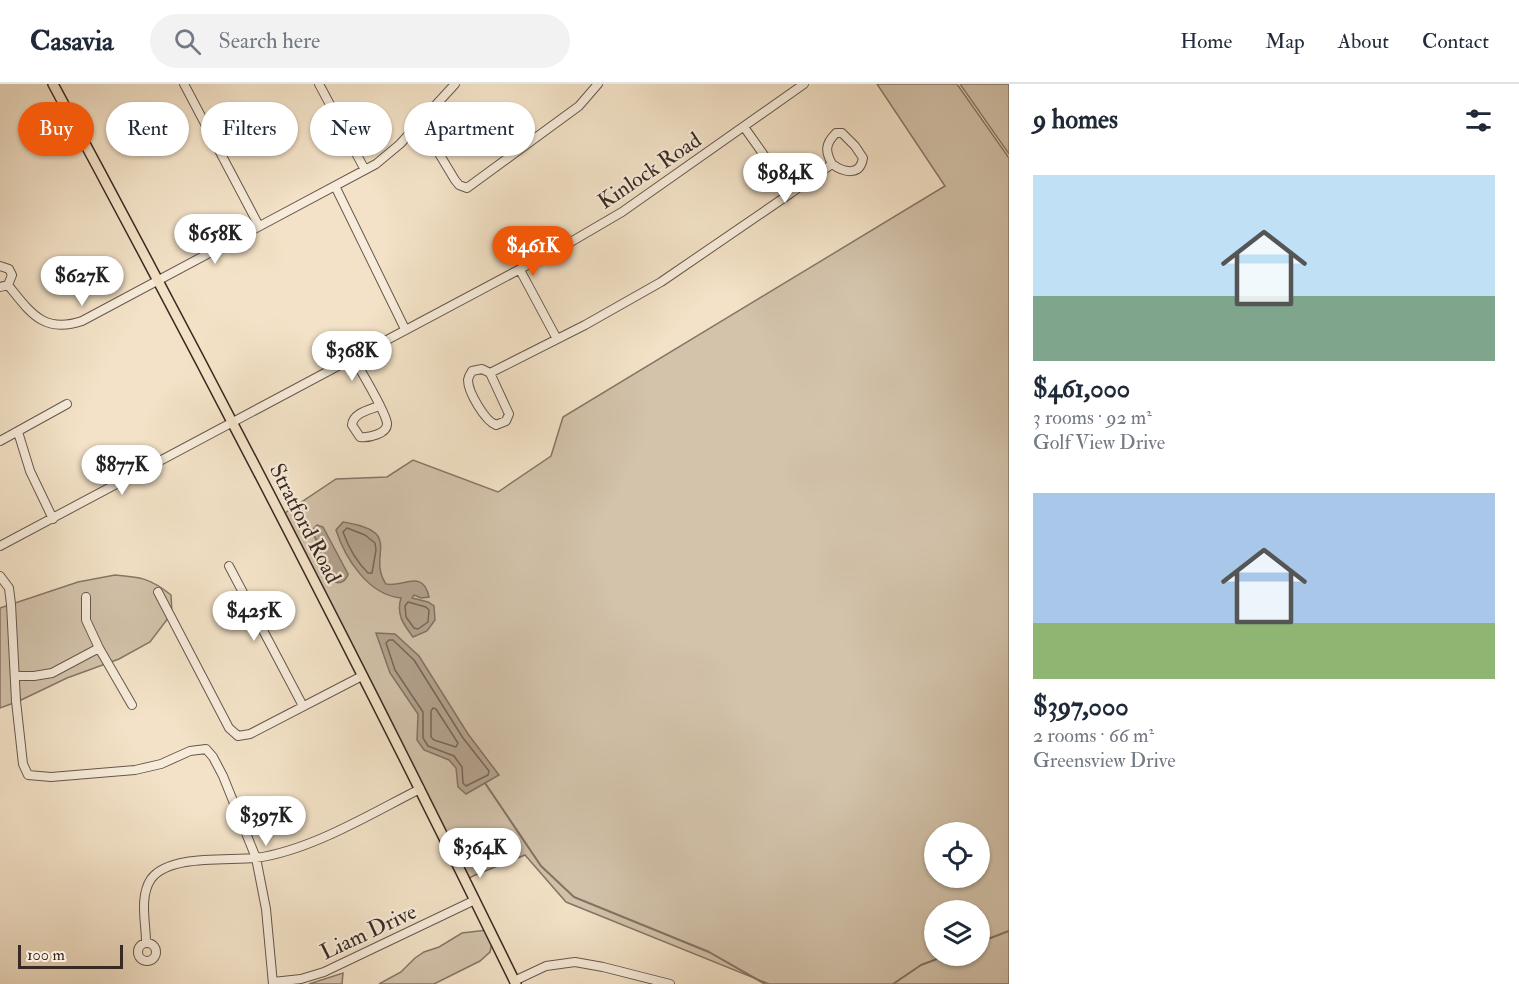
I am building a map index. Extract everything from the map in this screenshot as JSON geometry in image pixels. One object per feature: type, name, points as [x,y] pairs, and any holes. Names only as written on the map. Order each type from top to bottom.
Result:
[{"type":"main road","name":"Stratford Road","points":[[54,84],[159,280],[420,789],[515,983]]},
{"type":"street","points":[[184,84],[259,226]]},
{"type":"street","points":[[319,84],[365,170]]},
{"type":"street","points":[[438,102],[454,84]]},
{"type":"street","points":[[535,138],[579,106],[598,84]]},
{"type":"street","name":"Kinlock Road","points":[[0,546],[232,424],[405,329],[520,270],[622,212],[804,84]]},
{"type":"street","points":[[744,127],[791,193]]},
{"type":"street","points":[[836,133],[842,134],[855,146],[863,158],[862,163],[860,168],[850,172],[841,171],[832,165],[826,155],[826,147],[836,133]]},
{"type":"street","points":[[0,266],[6,267],[11,272],[11,279],[4,286],[31,313],[43,322],[56,326],[70,325],[82,321],[365,170],[388,155],[404,138]]},
{"type":"street","points":[[440,156],[454,180],[467,188],[511,156]]},
{"type":"street","points":[[490,373],[661,282],[832,165]]},
{"type":"street","points":[[335,186],[405,329]]},
{"type":"street","points":[[520,270],[557,339]]},
{"type":"street","points":[[353,357],[379,406],[387,423],[386,427],[372,437],[360,437],[352,425],[353,420],[379,406]]},
{"type":"street","points":[[476,369],[487,370],[490,373],[508,414],[506,421],[496,425],[490,423],[485,417],[469,385],[468,377],[476,369]]},
{"type":"street","points":[[0,441],[66,404]]},
{"type":"street","points":[[18,432],[30,471],[52,519]]},
{"type":"street","points":[[229,566],[303,706]]},
{"type":"street","points":[[0,576],[9,588],[23,764],[28,776],[51,777],[135,770],[161,764],[190,751],[206,749],[213,757],[247,832],[256,858],[266,909],[273,983]]},
{"type":"street","points":[[158,592],[233,733],[238,736],[250,734],[362,676]]},
{"type":"street","points":[[86,597],[86,620],[99,648],[132,705]]},
{"type":"street","points":[[15,676],[34,676],[52,672],[99,648]]},
{"type":"street","points":[[146,942],[143,902],[151,880],[163,870],[184,862],[256,858],[279,853],[313,841],[420,789]]},
{"type":"street","name":"Liam Drive","points":[[273,983],[301,979],[324,972],[475,900]]},
{"type":"street","points":[[515,983],[546,966],[574,963],[603,967],[670,984]]},
{"type":"shaded area","points":[[877,84],[957,84],[1009,158],[1009,984],[769,984],[566,902],[525,855],[465,881],[389,717],[285,513],[336,479],[387,477],[413,460],[498,492],[551,456],[563,417],[945,186]]},
{"type":"shaded area","points":[[960,84],[1009,84],[1009,154]]},
{"type":"shaded area","points":[[115,575],[144,579],[171,595],[172,613],[150,642],[119,659],[67,678],[0,708],[0,608],[78,582]]},
{"type":"shaded area","points":[[487,930],[492,943],[490,952],[480,961],[434,984],[379,984],[401,972],[424,952],[439,947],[462,933]]},
{"type":"shaded area","points":[[343,973],[342,984],[309,984]]},
{"type":"water","points":[[343,522],[362,526],[379,538],[381,573],[386,584],[417,581],[426,588],[429,597],[421,598],[414,595],[412,598],[434,606],[435,620],[427,631],[413,637],[401,619],[399,609],[401,598],[378,590],[368,583],[352,563],[336,530]]},
{"type":"water","points":[[317,525],[323,527],[348,574],[342,582],[333,581],[315,551],[317,541],[311,531]]},
{"type":"water","points":[[376,633],[395,634],[419,656],[468,734],[499,775],[466,794],[458,787],[456,768],[449,760],[424,750],[417,740],[418,714],[390,673]]},
{"type":"waterway","points":[[485,783],[541,866],[574,897],[709,952],[765,984]]},
{"type":"waterway","points":[[990,938],[1009,931]]},
{"type":"waterway","points":[[893,984],[924,964]]}]
